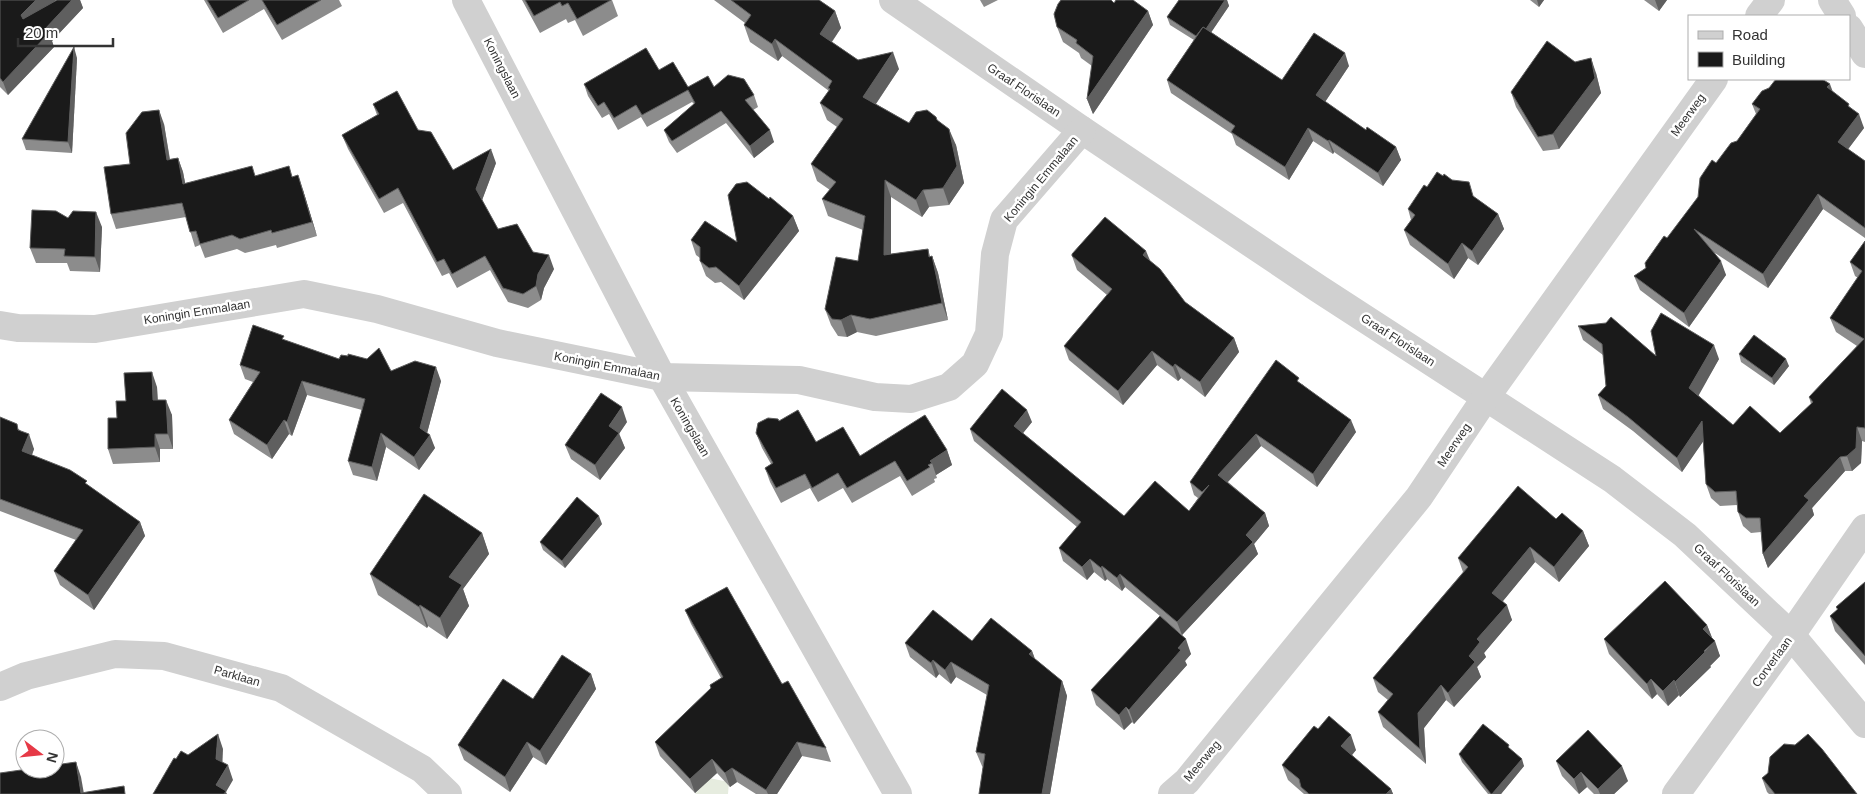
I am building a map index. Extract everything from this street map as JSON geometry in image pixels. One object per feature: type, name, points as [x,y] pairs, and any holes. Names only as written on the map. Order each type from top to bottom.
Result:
[{"type":"street","name":"Koningslaan","points":[[466,0],[662,378],[898,794]]},
{"type":"street","name":"Graaf Florislaan","points":[[893,0],[1082,130],[1327,294],[1612,479],[1685,535],[1792,635],[1865,724]]},
{"type":"street","points":[[1760,15],[1771,0]]},
{"type":"street","points":[[1832,0],[1841,15]]},
{"type":"street","points":[[1850,30],[1865,54]]},
{"type":"street","name":"Meerweg","points":[[1187,790],[1419,497],[1486,397],[1713,80]]},
{"type":"street","name":"Koningin Emmalaan","points":[[0,324],[18,328],[95,329],[304,294],[378,309],[497,344],[662,378],[799,380],[875,397],[911,399],[949,387],[975,364],[990,334],[995,254],[1004,220],[1082,130]]},
{"type":"street","name":"Corverlaan","points":[[1676,794],[1792,635],[1865,528]]},
{"type":"street","name":"Parklaan","points":[[0,687],[26,676],[115,654],[164,656],[281,688],[422,769],[448,794]]},
{"type":"shaded area","points":[[709,778],[729,782],[728,794],[695,794]]},
{"type":"building","points":[[0,0],[36,0],[21,15],[23,19],[57,0],[72,0],[45,29],[49,33],[3,82],[0,78]]},
{"type":"building","points":[[207,0],[249,0],[218,18]]},
{"type":"building","points":[[262,0],[321,0],[277,25]]},
{"type":"building","points":[[525,0],[611,0],[577,19],[568,3],[562,6],[560,2],[534,16]]},
{"type":"building","points":[[731,0],[819,0],[835,11],[820,34],[858,60],[893,52],[863,97],[909,123],[916,112],[927,110],[949,129],[957,166],[943,188],[923,190],[916,200],[885,180],[884,255],[928,249],[929,257],[932,256],[942,303],[870,319],[851,315],[841,320],[832,319],[825,309],[836,257],[858,261],[865,216],[822,199],[836,182],[811,164],[843,119],[820,103],[830,89],[828,88],[832,81],[775,39],[772,44],[744,25],[751,15]]},
{"type":"building","points":[[1061,0],[1111,0],[1114,3],[1116,0],[1133,0],[1148,11],[1087,99],[1093,56],[1076,43],[1077,40],[1057,27],[1054,14]]},
{"type":"building","points":[[1179,0],[1225,0],[1206,29],[1203,27],[1196,36],[1167,17]]},
{"type":"building","points":[[1203,27],[1282,80],[1314,33],[1345,53],[1316,95],[1366,130],[1367,127],[1396,147],[1378,173],[1308,128],[1285,167],[1231,132],[1235,126],[1167,80]]},
{"type":"building","points":[[1547,41],[1575,62],[1591,58],[1595,78],[1553,134],[1538,137],[1511,92]]},
{"type":"building","points":[[74,47],[68,142],[22,139]]},
{"type":"building","points":[[646,48],[659,70],[673,62],[688,87],[708,76],[714,87],[728,75],[744,79],[754,95],[745,100],[770,130],[750,146],[721,111],[672,141],[664,130],[695,103],[688,90],[642,115],[636,105],[614,118],[604,102],[598,106],[584,84]]},
{"type":"building","points":[[1775,80],[1824,80],[1830,84],[1827,87],[1859,114],[1838,142],[1865,161],[1865,228],[1818,194],[1763,274],[1694,229],[1721,261],[1684,313],[1634,276],[1646,268],[1645,263],[1664,236],[1667,238],[1698,197],[1700,178],[1712,160],[1716,163],[1731,143],[1737,141],[1760,109],[1752,104],[1762,91],[1769,88]]},
{"type":"building","points":[[397,91],[418,130],[431,132],[453,170],[491,149],[476,189],[498,229],[517,224],[533,252],[549,255],[538,274],[536,286],[523,294],[503,288],[485,256],[452,274],[444,259],[437,262],[398,188],[379,199],[342,135],[379,114],[373,104]]},
{"type":"building","points":[[159,110],[167,160],[178,158],[183,184],[252,166],[255,176],[289,166],[292,177],[298,175],[312,222],[272,233],[271,230],[240,239],[232,235],[200,244],[196,231],[190,232],[182,203],[111,214],[104,167],[130,164],[126,133],[142,112]]},
{"type":"building","points":[[1437,172],[1443,176],[1444,174],[1452,180],[1469,182],[1473,196],[1498,214],[1472,251],[1462,243],[1448,264],[1404,230],[1415,215],[1408,209],[1424,185],[1427,187]]},
{"type":"building","points":[[747,182],[769,199],[770,197],[793,216],[739,286],[716,267],[709,268],[700,261],[700,247],[691,240],[705,221],[737,242],[728,195],[736,184]]},
{"type":"building","points":[[32,210],[56,211],[68,218],[73,211],[96,212],[95,257],[64,256],[65,249],[30,248]]},
{"type":"building","points":[[1105,217],[1146,251],[1143,255],[1160,269],[1185,302],[1234,338],[1200,382],[1175,364],[1173,367],[1152,351],[1118,391],[1064,346],[1112,289],[1072,256]]},
{"type":"building","points":[[1865,241],[1865,428],[1857,427],[1856,448],[1847,456],[1840,457],[1804,496],[1809,500],[1763,554],[1760,518],[1746,518],[1738,512],[1736,491],[1715,492],[1706,484],[1702,421],[1677,458],[1628,417],[1598,395],[1606,386],[1602,344],[1578,326],[1606,323],[1611,317],[1656,356],[1651,331],[1661,313],[1714,345],[1689,388],[1733,425],[1750,406],[1780,433],[1813,402],[1809,397],[1864,339],[1830,318],[1862,271],[1850,262]]},
{"type":"building","points":[[253,325],[284,336],[282,339],[339,359],[341,355],[348,356],[348,354],[367,359],[379,348],[391,371],[415,361],[436,367],[420,428],[430,435],[414,457],[381,433],[372,467],[348,461],[365,399],[302,381],[287,422],[284,420],[267,445],[229,420],[260,372],[240,365]]},
{"type":"building","points":[[1754,335],[1786,359],[1772,378],[1739,354]]},
{"type":"building","points":[[1276,360],[1299,378],[1297,381],[1351,420],[1313,474],[1256,434],[1218,475],[1265,513],[1246,535],[1253,542],[1177,622],[1120,574],[1117,578],[1090,559],[1082,567],[1059,548],[1081,522],[970,429],[1002,389],[1027,410],[1014,426],[1124,516],[1155,481],[1189,511],[1209,485],[1202,492],[1190,482]]},
{"type":"building","points":[[152,372],[153,400],[166,400],[168,434],[155,434],[155,447],[108,449],[108,418],[117,418],[116,401],[126,401],[124,373]]},
{"type":"building","points":[[601,393],[622,407],[609,426],[619,433],[595,465],[565,445]]},
{"type":"building","points":[[798,410],[816,442],[843,427],[860,456],[925,415],[947,450],[930,461],[932,463],[928,465],[930,467],[907,481],[895,461],[847,488],[838,473],[812,488],[805,474],[776,488],[765,468],[773,463],[756,433],[758,423],[768,418],[778,419],[779,421]]},
{"type":"building","points":[[0,417],[17,424],[18,430],[29,434],[22,451],[70,470],[140,522],[88,595],[54,571],[83,530],[0,499]]},
{"type":"building","points":[[1518,486],[1556,519],[1562,513],[1583,531],[1554,567],[1530,547],[1492,593],[1507,605],[1477,639],[1480,642],[1469,656],[1475,662],[1448,693],[1441,685],[1418,713],[1420,749],[1378,712],[1393,694],[1373,678],[1468,567],[1458,558]]},
{"type":"building","points":[[424,494],[482,533],[449,577],[462,585],[440,618],[420,605],[419,607],[370,574]]},
{"type":"building","points":[[577,497],[599,516],[562,561],[540,542]]},
{"type":"building","points":[[1665,581],[1707,625],[1703,629],[1715,641],[1675,682],[1674,680],[1663,691],[1651,679],[1647,684],[1604,639]]},
{"type":"building","points":[[1865,582],[1865,656],[1830,616],[1838,609],[1836,607]]},
{"type":"building","points":[[727,587],[782,684],[788,681],[826,748],[797,742],[766,790],[732,768],[725,773],[712,759],[690,779],[655,742],[711,688],[710,685],[723,677],[685,610]]},
{"type":"building","points":[[933,610],[972,641],[991,618],[1032,651],[1029,654],[1062,681],[1042,794],[979,794],[985,754],[976,752],[989,685],[951,662],[945,670],[933,660],[931,663],[905,643]]},
{"type":"building","points":[[1160,616],[1186,639],[1178,648],[1181,650],[1129,710],[1126,707],[1119,715],[1091,690]]},
{"type":"building","points":[[562,655],[591,674],[540,751],[527,742],[505,777],[458,745],[503,679],[533,699]]},
{"type":"building","points":[[1329,716],[1351,735],[1341,746],[1391,789],[1386,794],[1309,794],[1301,787],[1299,779],[1282,765],[1314,726],[1318,729]]},
{"type":"building","points":[[1483,724],[1509,745],[1508,747],[1522,759],[1492,794],[1459,754]]},
{"type":"building","points":[[1588,730],[1622,766],[1598,789],[1581,772],[1574,779],[1556,761]]},
{"type":"building","points":[[218,734],[216,759],[228,765],[216,785],[226,791],[224,794],[153,794],[174,758],[176,759],[181,751],[188,755]]},
{"type":"building","points":[[1808,734],[1857,794],[1775,794],[1762,778],[1768,773],[1770,757],[1784,744],[1795,745]]},
{"type":"building","points":[[76,762],[81,793],[124,786],[125,794],[0,794],[0,773],[15,771],[15,779],[65,779],[65,764]]}]
